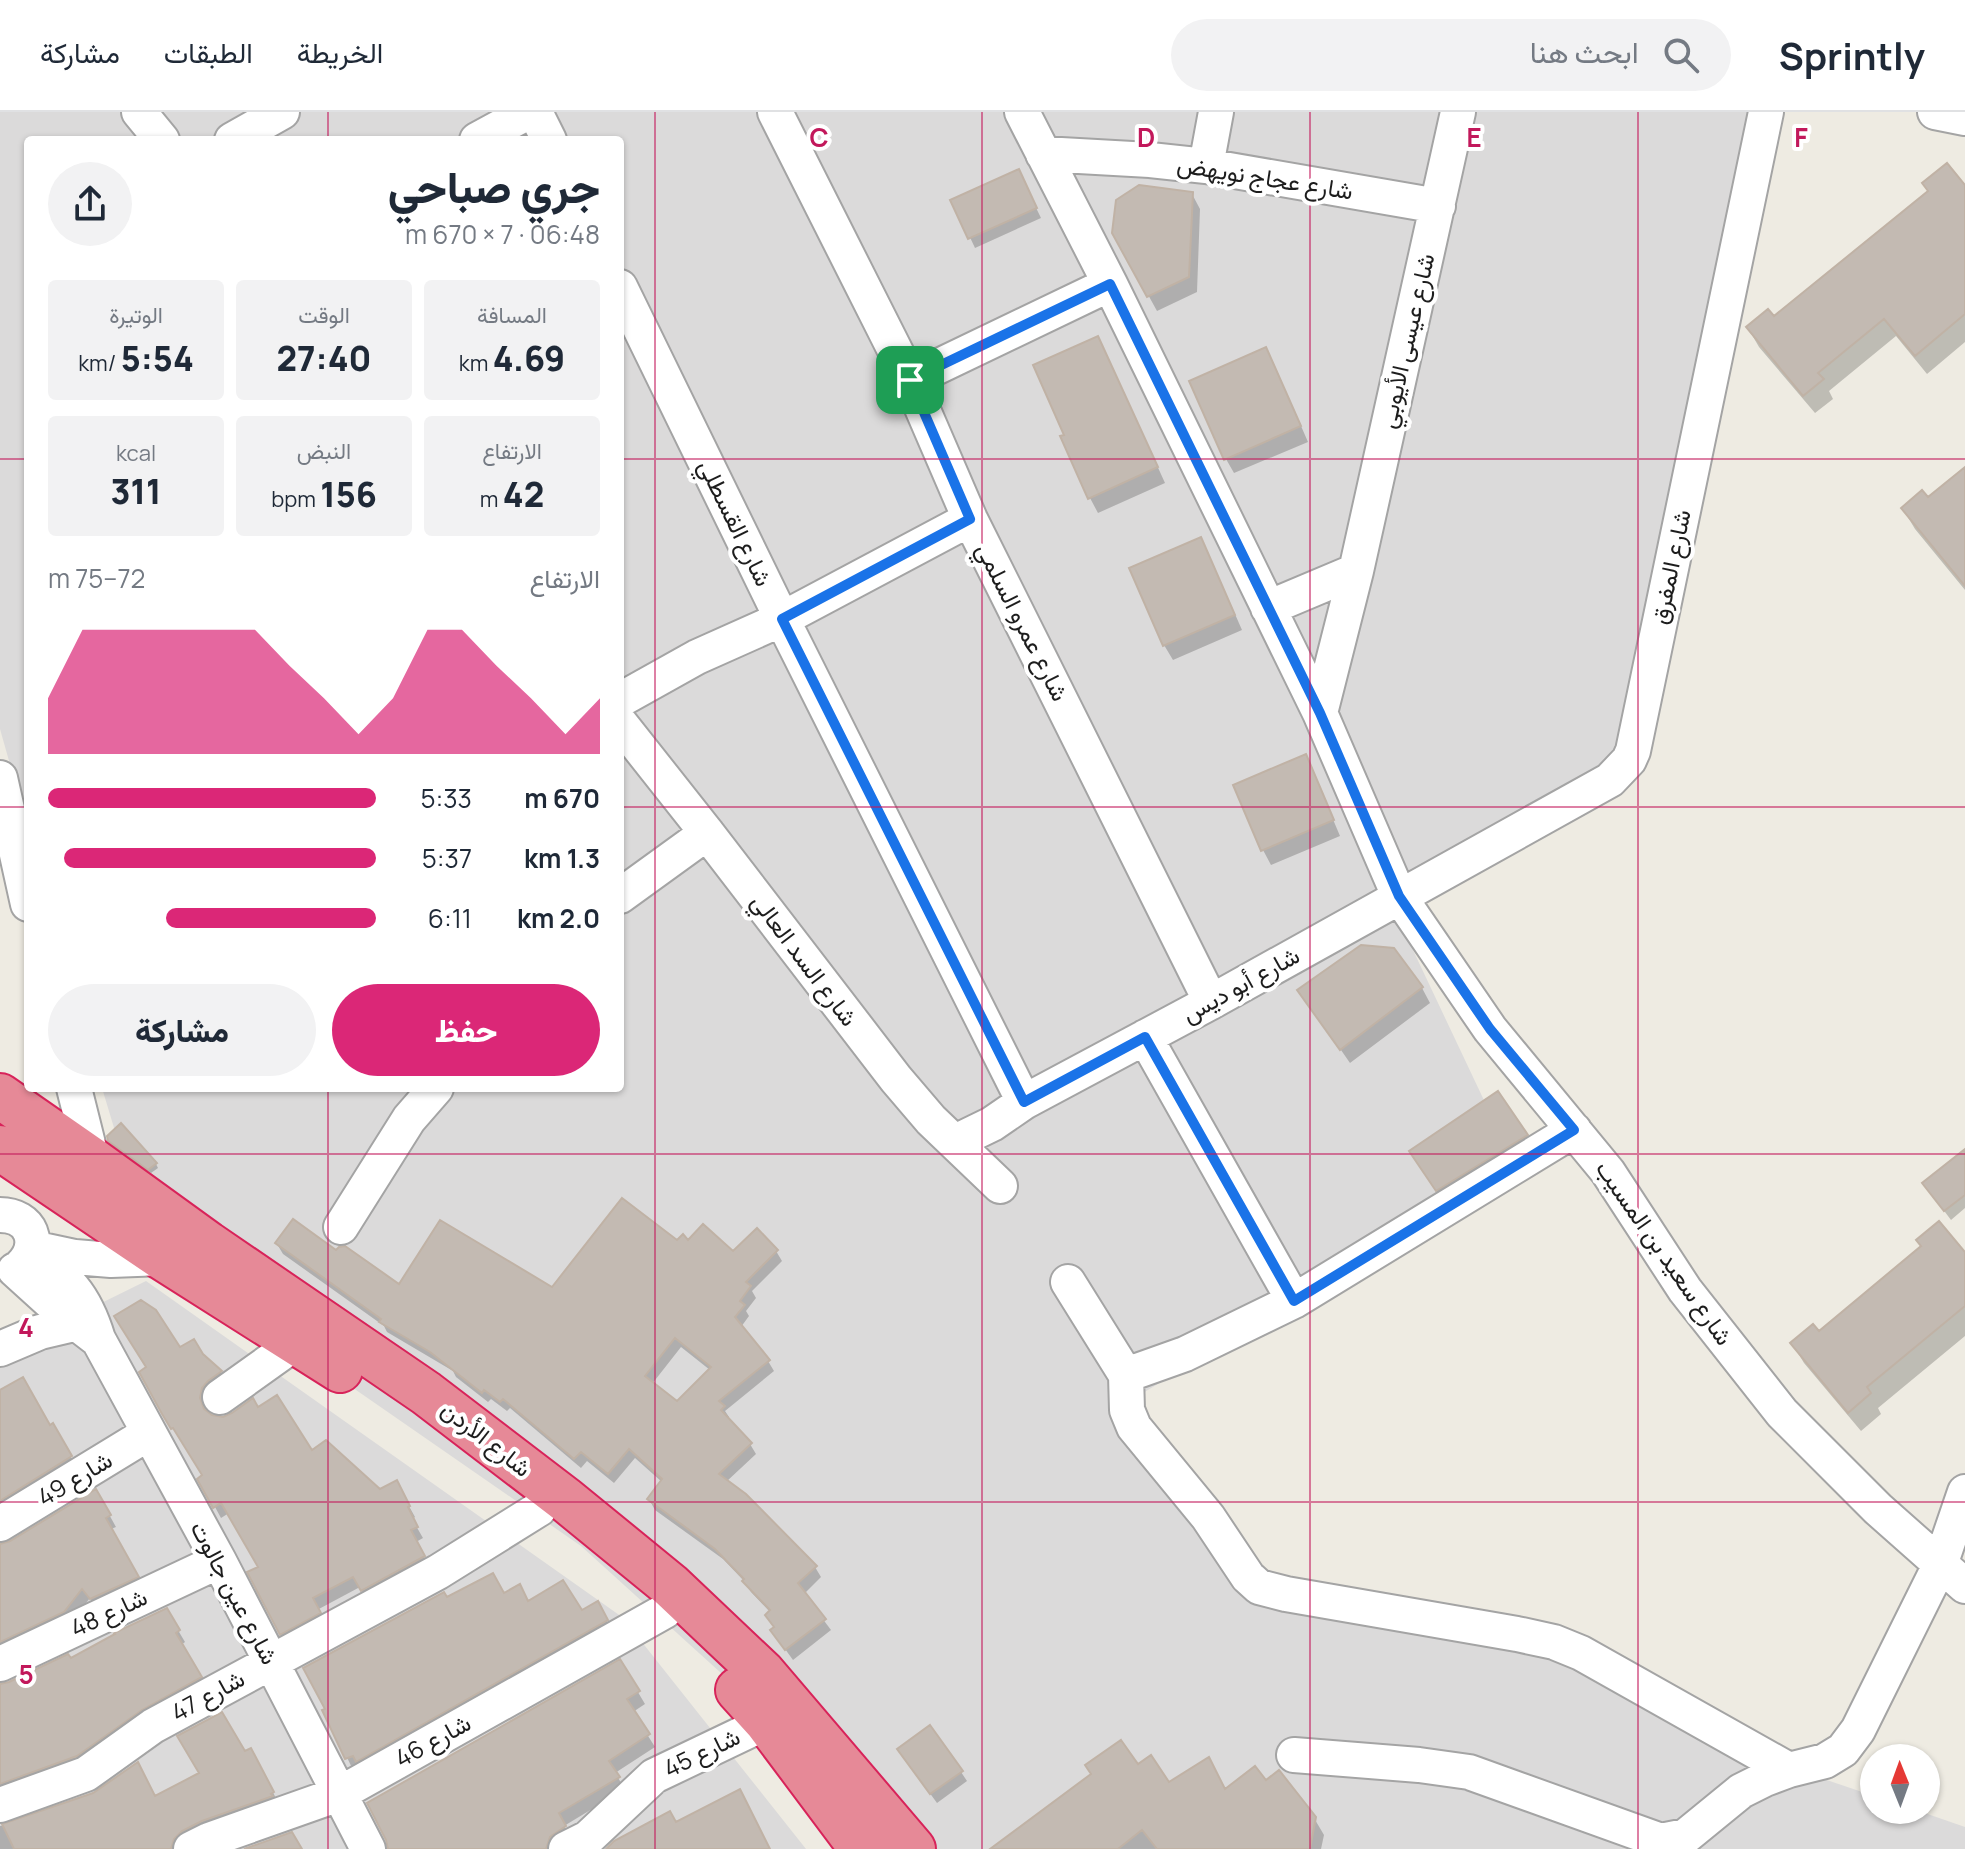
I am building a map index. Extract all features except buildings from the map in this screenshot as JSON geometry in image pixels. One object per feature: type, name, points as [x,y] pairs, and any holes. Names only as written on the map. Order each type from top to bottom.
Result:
[{"type":"highway","name":"شارع الأردن","points":[[0,1096],[208,1244],[426,1393],[566,1500],[670,1585],[763,1673],[913,1849]]},
{"type":"highway","name":"شارع الأردن","points":[[0,1148],[163,1258],[297,1342],[587,1541],[665,1611],[767,1722],[851,1846]]},
{"type":"street","points":[[139,112],[159,136]]},
{"type":"street","points":[[239,136],[282,112]]},
{"type":"street","points":[[484,136],[528,112]]},
{"type":"street","points":[[535,112],[547,136]]},
{"type":"street","name":"شارع عمرو السلمي","points":[[775,112],[910,380],[970,519],[1211,1002]]},
{"type":"street","name":"شارع سعيد بن المسيب","points":[[1022,112],[1110,284],[1320,713],[1399,896],[1490,1029],[1608,1172],[1685,1290],[1782,1413],[1878,1509],[1953,1576]]},
{"type":"street","points":[[1206,166],[1216,112]]},
{"type":"street","name":"شارع عيسى الأيوبي","points":[[1320,713],[1356,571],[1458,112]]},
{"type":"street","name":"شارع المفرق","points":[[1399,896],[1610,780],[1629,760],[1766,112]]},
{"type":"street","points":[[1935,112],[1965,118]]},
{"type":"street","name":"شارع عجاج نويهض","points":[[1043,154],[1206,166],[1438,206]]},
{"type":"street","points":[[910,380],[1110,284]]},
{"type":"street","name":"شارع القسطلي","points":[[624,295],[1024,1102]]},
{"type":"street","points":[[624,698],[697,657],[782,619],[970,519]]},
{"type":"street","points":[[1268,608],[1356,571]]},
{"type":"street","name":"شارع السد العالي","points":[[624,728],[896,1079],[931,1120],[1000,1186]]},
{"type":"street","points":[[0,778],[10,862],[24,895]]},
{"type":"street","points":[[624,893],[707,833]]},
{"type":"street","name":"شارع أبو ديس","points":[[955,1142],[1399,896]]},
{"type":"street","points":[[1145,1037],[1294,1301]]},
{"type":"street","points":[[75,1092],[92,1160]]},
{"type":"street","points":[[341,1227],[409,1119],[433,1092]]},
{"type":"street","points":[[1126,1375],[1185,1354],[1294,1301],[1574,1130]]},
{"type":"street","name":"شارع عين جالوت","points":[[0,1215],[12,1215],[28,1228],[32,1237],[20,1260],[88,1328],[149,1433],[368,1849]]},
{"type":"street","points":[[20,1260],[163,1258]]},
{"type":"street","points":[[1068,1282],[1126,1375],[1127,1410],[1134,1427],[1208,1517],[1248,1577],[1259,1587],[1554,1642],[1581,1653],[1789,1770]]},
{"type":"street","points":[[0,1349],[40,1332],[88,1328]]},
{"type":"street","points":[[220,1397],[297,1342]]},
{"type":"street","name":"شارع 49","points":[[0,1524],[149,1433]]},
{"type":"street","points":[[1294,1755],[1469,1772],[1661,1841],[1686,1836],[1741,1791],[1789,1770],[1825,1761],[1843,1750],[1953,1576],[1965,1492]]},
{"type":"street","name":"شارع 47","points":[[0,1805],[86,1774],[153,1726],[438,1572],[539,1509]]},
{"type":"street","name":"شارع 48","points":[[0,1664],[219,1561]]},
{"type":"street","name":"شارع 46","points":[[191,1849],[339,1794],[665,1611]]},
{"type":"street","name":"شارع 45","points":[[566,1849],[588,1838],[654,1776],[767,1722]]},
{"type":"shaded area","points":[[0,112],[1776,112],[1627,758],[1395,912],[1516,1168],[1113,1411],[1258,1579],[1572,1658],[1735,1749],[1860,1791],[1860,1824],[1940,1824],[1940,1818],[1965,1827],[1965,1849],[877,1849],[807,1751],[581,1546],[150,1247],[103,1092],[624,1092],[624,136],[24,136],[24,814],[0,729]]},
{"type":"shaded area","points":[[146,1281],[622,1617],[806,1849],[0,1849],[0,1353]]},
{"type":"route","points":[[1110,284],[1320,713],[1399,896],[1490,1029],[1574,1130],[1294,1301],[1145,1037],[1024,1102],[782,619],[970,519],[910,380],[1110,284]]}]
